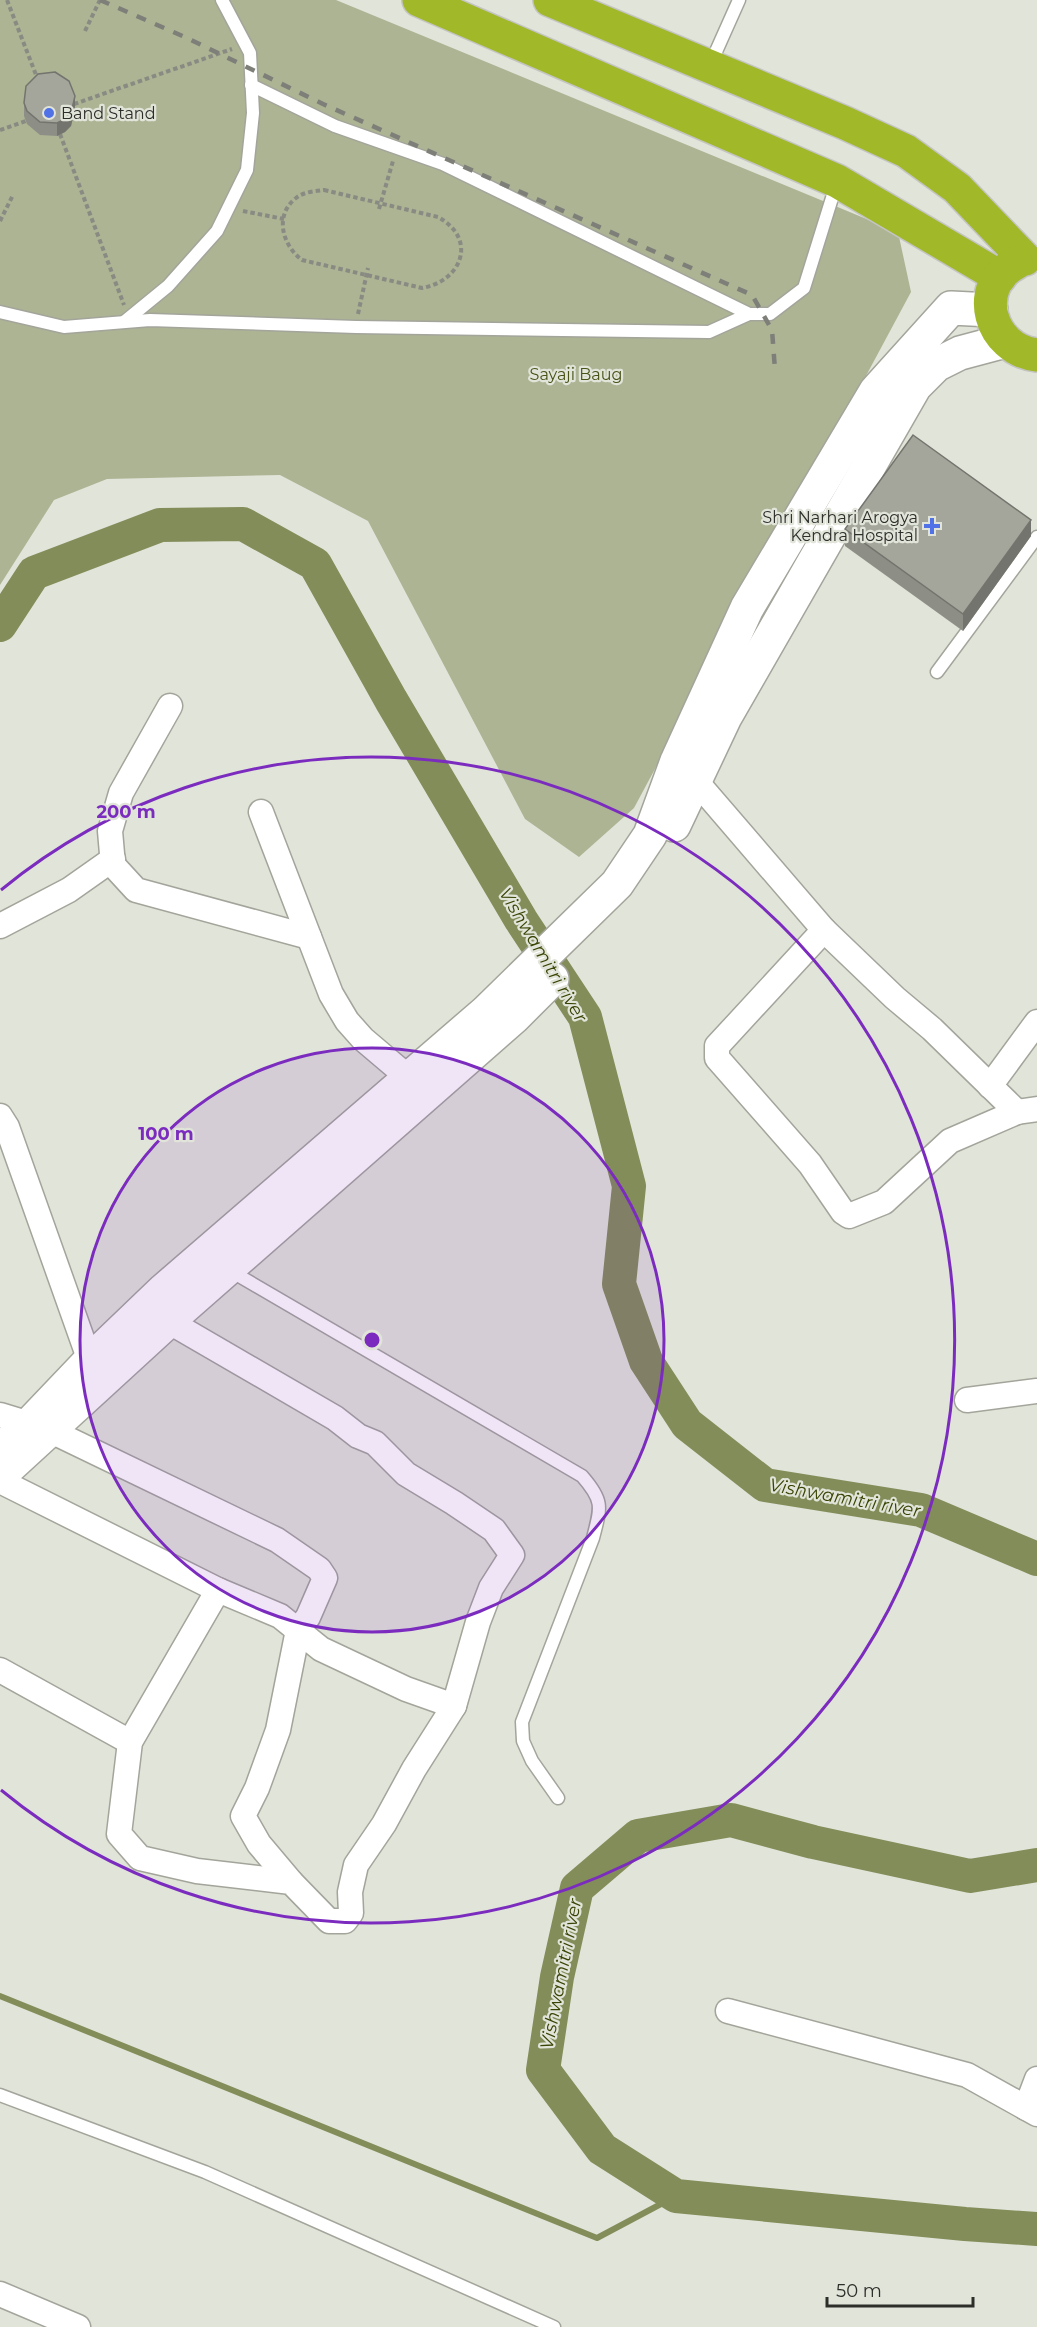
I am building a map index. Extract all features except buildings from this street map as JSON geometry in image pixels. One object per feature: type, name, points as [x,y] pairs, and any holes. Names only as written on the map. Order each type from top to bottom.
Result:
[{"type":"highway","points":[[419,0],[837,181],[1020,264]]},
{"type":"highway","points":[[550,0],[906,151],[957,188],[1020,264]]},
{"type":"highway","points":[[1020,264],[994,287],[991,310],[995,327],[1005,341],[1018,351],[1037,355]]},
{"type":"street","points":[[624,892],[650,835],[677,761],[747,608],[876,391],[951,308],[991,310]]},
{"type":"street","points":[[0,1474],[26,1423],[168,1321],[227,1269],[500,1014],[660,854],[725,717],[915,386],[936,365],[960,353],[1005,341]]},
{"type":"street","points":[[170,706],[121,793],[110,831],[113,865],[136,890],[309,937]]},
{"type":"street","points":[[695,780],[824,930],[895,998],[932,1029],[990,1086],[1027,1111]]},
{"type":"street","points":[[261,812],[331,994],[347,1021],[363,1039],[409,1078]]},
{"type":"street","points":[[0,926],[69,890],[113,859]]},
{"type":"street","points":[[824,930],[717,1046],[717,1058],[810,1164],[843,1212],[849,1216],[884,1202],[950,1141],[1027,1111]]},
{"type":"street","points":[[0,1450],[164,1290],[409,1078],[500,1014]]},
{"type":"street","points":[[990,1086],[1037,1022]]},
{"type":"street","points":[[0,1116],[7,1127],[90,1361]]},
{"type":"street","points":[[26,1423],[277,1540],[319,1569],[325,1578],[308,1617],[298,1630],[278,1731],[257,1788],[243,1816],[259,1844],[291,1882],[329,1921],[345,1921],[351,1913],[350,1892],[356,1865],[384,1824],[414,1769],[454,1706],[478,1622],[491,1588],[512,1555],[494,1530],[406,1474],[375,1443],[358,1436],[335,1418],[168,1321]]},
{"type":"street","points":[[967,1400],[1037,1391]]},
{"type":"street","points":[[0,1481],[218,1590],[280,1616],[321,1649],[406,1689],[454,1706]]},
{"type":"street","points":[[218,1590],[130,1742],[119,1834],[140,1858],[196,1871],[291,1882]]},
{"type":"street","points":[[0,1670],[130,1742]]},
{"type":"street","points":[[728,2011],[968,2075],[1031,2111],[1037,2079]]},
{"type":"street","points":[[0,2294],[78,2327]]},
{"type":"lane","points":[[126,320],[175,278],[217,231],[247,170],[253,113],[250,53],[222,0]]},
{"type":"lane","points":[[709,66],[739,0]]},
{"type":"lane","points":[[251,85],[335,126],[443,164],[749,314]]},
{"type":"lane","points":[[0,312],[64,327],[126,320],[150,320],[356,327],[709,332],[749,314],[770,314],[804,288],[837,181]]},
{"type":"lane","points":[[937,672],[1037,537]]},
{"type":"lane","points":[[227,1269],[582,1476],[596,1493],[600,1511],[593,1538],[522,1722],[523,1742],[532,1761],[558,1798]]},
{"type":"lane","points":[[0,2095],[205,2172],[554,2327]]},
{"type":"path","points":[[7,0],[40,83]]},
{"type":"path","points":[[85,32],[100,0]]},
{"type":"path","points":[[74,104],[246,45]]},
{"type":"path","points":[[0,130],[26,122]]},
{"type":"path","points":[[60,134],[126,320]]},
{"type":"path","points":[[379,209],[397,147]]},
{"type":"path","points":[[324,190],[381,202],[438,217],[448,222],[461,238],[462,248],[453,274],[436,286],[422,288],[302,260],[295,255],[285,240],[282,230],[284,219],[290,204],[297,197],[324,190]]},
{"type":"path","points":[[0,221],[13,195]]},
{"type":"path","points":[[228,208],[284,219]]},
{"type":"path","points":[[356,327],[368,268]]},
{"type":"green space","name":"Sayaji Baug","points":[[0,0],[336,0],[898,232],[911,292],[634,808],[579,857],[525,819],[368,521],[280,475],[107,479],[54,500],[0,585]]},
{"type":"waterway","name":"Vishwamitri river","points":[[0,625],[34,573],[160,525],[243,524],[315,564],[391,700],[521,920],[585,1017],[629,1186],[619,1284],[646,1361],[687,1424],[765,1485],[921,1510],[1037,1559]]},
{"type":"waterway","name":"Vishwamitri river","points":[[1037,1865],[970,1876],[813,1842],[731,1820],[638,1836],[577,1888],[557,1977],[543,2070],[602,2149],[676,2196],[1037,2229]]},
{"type":"waterway","points":[[0,1996],[597,2238],[676,2196]]},
{"type":"railway","points":[[100,0],[187,38],[323,104],[752,295],[772,330],[775,370]]},
{"type":"place","name":"Band Stand","points":[[49,113]]},
{"type":"place","name":"Shri Narhari Arogya Kendra Hospital","points":[[932,526]]}]
